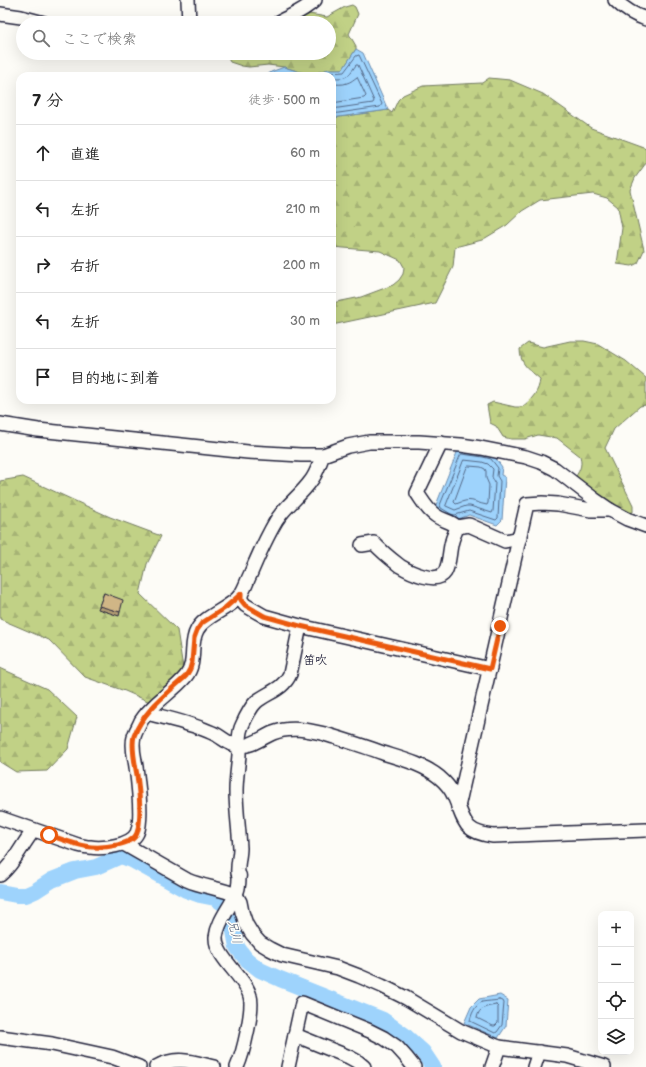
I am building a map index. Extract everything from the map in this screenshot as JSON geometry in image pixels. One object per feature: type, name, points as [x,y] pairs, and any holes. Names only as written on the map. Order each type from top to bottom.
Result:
[{"type":"street","points":[[188,0],[189,16]]},
{"type":"street","points":[[292,16],[300,12],[315,0]]},
{"type":"street","points":[[615,0],[632,14],[646,19]]},
{"type":"street","points":[[0,14],[21,16]]},
{"type":"street","points":[[0,424],[38,430],[248,452],[301,456],[323,455],[348,446],[369,442],[441,443],[481,448],[526,457],[541,462],[555,469],[610,510],[627,519],[646,526]]},
{"type":"street","points":[[441,443],[417,493],[435,515],[452,522],[458,527]]},
{"type":"street","points":[[0,818],[78,845],[101,848],[124,844],[133,840],[137,834],[140,816],[133,745],[134,737],[138,728],[147,713],[186,676],[192,662],[194,638],[197,630],[202,623],[225,608],[241,594],[274,524],[310,482],[317,472],[323,455]]},
{"type":"street","points":[[458,807],[527,504],[558,504],[591,510],[610,510]]},
{"type":"street","points":[[458,527],[469,525],[505,541],[520,538]]},
{"type":"street","points":[[362,545],[374,544],[401,566],[431,578],[439,577],[444,573],[448,566],[452,542],[458,527]]},
{"type":"street","points":[[241,594],[241,600],[245,605],[264,616],[300,626],[490,669]]},
{"type":"street","points":[[237,1067],[241,1056],[252,1004],[245,986],[224,958],[218,947],[216,938],[222,919],[235,898],[240,877],[238,873],[240,850],[236,791],[240,730],[251,707],[287,681],[290,674],[300,626]]},
{"type":"street","points":[[147,713],[216,734],[234,745],[239,746],[248,744],[274,733],[299,729],[325,734],[413,762],[439,777],[454,795],[464,822],[472,830],[482,835],[493,836],[646,830]]},
{"type":"street","points":[[0,875],[6,870],[34,830]]},
{"type":"street","points":[[124,844],[188,880],[219,889],[235,898],[240,902],[246,924],[252,934],[260,943],[270,950],[282,955],[338,968],[365,978],[406,998],[461,1031],[499,1047],[567,1056],[579,1064],[604,1067]]},
{"type":"street","points":[[288,1067],[302,1003],[384,1038],[397,1047],[414,1067]]},
{"type":"street","points":[[295,1035],[349,1057],[364,1067]]},
{"type":"street","points":[[0,1037],[52,1044],[140,1067]]},
{"type":"street","points":[[492,1067],[499,1047]]},
{"type":"street","points":[[534,1067],[539,1052]]},
{"type":"street","points":[[156,1067],[173,1060],[214,1067]]},
{"type":"green space","points":[[352,5],[355,7],[358,14],[349,34],[356,46],[356,49],[343,69],[329,69],[320,72],[300,72],[284,67],[268,65],[249,67],[242,66],[230,62],[229,60],[336,60],[336,16],[329,16]]},
{"type":"green space","points":[[309,14],[321,16],[305,16]]},
{"type":"green space","points":[[489,78],[510,80],[543,94],[591,128],[646,148],[646,163],[635,178],[630,190],[644,250],[638,263],[632,266],[617,264],[622,228],[618,207],[607,198],[593,194],[540,200],[522,211],[507,225],[482,240],[455,247],[453,267],[435,303],[336,324],[336,302],[361,297],[393,285],[403,274],[404,267],[400,260],[380,251],[336,247],[336,117],[388,110],[392,113],[398,100],[403,95],[423,86],[482,83]]},
{"type":"green space","points":[[570,341],[584,341],[598,344],[626,361],[646,378],[646,405],[640,406],[614,429],[605,448],[633,505],[633,512],[629,514],[573,481],[581,466],[580,456],[557,438],[538,435],[525,439],[511,439],[503,437],[496,426],[490,423],[487,405],[493,402],[522,407],[537,391],[540,379],[523,363],[520,349],[528,343],[543,347]]},
{"type":"green space","points":[[23,477],[110,517],[161,536],[147,564],[140,594],[177,630],[183,668],[162,698],[150,702],[125,691],[85,677],[49,640],[0,619],[0,481]]},
{"type":"green space","points":[[0,668],[47,689],[77,717],[68,749],[47,771],[16,772],[0,762]]},
{"type":"water","points":[[356,49],[363,53],[388,110],[336,117],[336,72],[320,72],[329,69],[343,69]]},
{"type":"water","points":[[284,67],[300,72],[271,72]]},
{"type":"water","points":[[458,450],[494,456],[502,467],[501,475],[505,477],[502,520],[497,525],[469,515],[456,520],[437,512],[436,505]]},
{"type":"water","points":[[500,995],[508,1000],[506,1026],[498,1038],[464,1023],[471,1007],[479,999]]},
{"type":"building","points":[[104,593],[123,600],[120,612],[99,606]]},
{"type":"waterway","name":"兄川","points":[[0,892],[26,895],[52,880],[75,871],[96,867],[121,856],[132,860],[186,890],[215,898],[225,905],[231,916],[237,947],[246,959],[260,970],[383,1020],[403,1034],[423,1052],[433,1067]]},
{"type":"district","name":"笛吹","points":[[315,660]]},
{"type":"route","points":[[49,835],[78,845],[101,848],[124,844],[133,840],[137,834],[140,816],[133,745],[134,737],[142,719],[147,713],[186,676],[192,662],[194,638],[202,623],[225,608],[241,594],[241,600],[245,605],[264,616],[300,626],[490,669],[500,626]]}]
